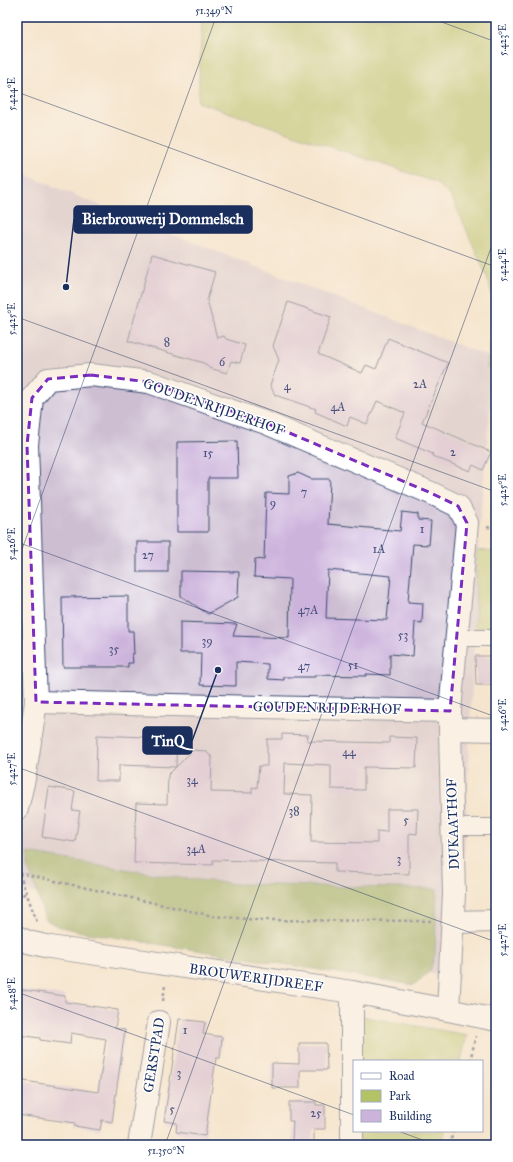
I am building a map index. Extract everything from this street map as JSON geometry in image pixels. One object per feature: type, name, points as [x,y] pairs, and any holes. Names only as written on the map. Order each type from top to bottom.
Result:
[{"type":"street","name":"GOUDENRIJDERHOF","points":[[17,809],[26,774],[36,702],[27,445],[32,398],[48,379],[91,376],[149,382],[266,423],[431,493],[458,506],[467,523]]},
{"type":"street","name":"DUKAATHOF","points":[[448,1010],[454,922],[450,720],[467,523]]},
{"type":"street","points":[[457,638],[496,638]]},
{"type":"street","name":"GOUDENRIJDERHOF","points":[[36,702],[450,720],[496,730]]},
{"type":"street","points":[[453,827],[496,827]]},
{"type":"street","points":[[454,922],[496,921]]},
{"type":"street","name":"BROUWERIJDREEF","points":[[17,937],[28,942],[50,947],[352,992],[496,1020]]},
{"type":"street","points":[[352,992],[352,1145]]},
{"type":"street","name":"GERSTPAD","points":[[139,1145],[159,1022]]},
{"type":"path","points":[[484,17],[496,23]]},
{"type":"path","points":[[17,862],[26,893],[17,898]]},
{"type":"path","points":[[19,873],[213,916],[258,920],[454,922]]},
{"type":"path","name":"GERSTPAD","points":[[159,1022],[169,965]]},
{"type":"path","points":[[450,1145],[453,1132]]},
{"type":"highlighted area","points":[[91,375],[149,382],[266,423],[431,493],[458,506],[467,523],[450,711],[36,702],[27,445],[32,398],[48,379]]},
{"type":"shaded area","points":[[17,171],[125,216],[495,359],[479,529],[459,978],[83,911],[17,887]]},
{"type":"green space","points":[[202,17],[496,17],[496,368],[487,367],[495,307],[488,279],[455,204],[449,194],[435,182],[198,102]]},
{"type":"green space","points":[[477,550],[496,552],[496,628],[475,628]]},
{"type":"green space","points":[[28,853],[179,878],[237,884],[437,889],[435,954],[430,971],[414,985],[82,932],[57,926],[45,919],[28,868]]},
{"type":"green space","points":[[355,1015],[467,1035],[461,1060],[355,1060]]},
{"type":"green space","points":[[355,1132],[445,1132],[442,1145],[355,1145]]},
{"type":"building","points":[[152,254],[215,272],[207,300],[217,338],[224,336],[226,339],[245,345],[240,363],[231,361],[227,373],[209,368],[204,363],[128,341]]},
{"type":"building","points":[[288,302],[331,317],[318,354],[362,373],[366,365],[376,369],[388,338],[448,363],[422,422],[491,452],[483,470],[473,465],[470,471],[432,456],[433,454],[395,438],[405,413],[377,401],[367,424],[350,417],[347,426],[315,412],[316,409],[275,395],[270,385],[279,360],[273,346]]},
{"type":"building","points":[[237,441],[238,478],[208,478],[208,532],[177,532],[177,442]]},
{"type":"building","points":[[298,473],[311,479],[330,479],[328,524],[400,531],[402,512],[418,514],[418,520],[431,521],[429,545],[413,544],[408,602],[423,603],[422,623],[415,622],[413,656],[390,654],[390,675],[315,675],[315,677],[284,677],[284,680],[268,679],[268,664],[236,662],[236,686],[200,685],[201,653],[180,653],[180,622],[237,624],[233,636],[289,638],[290,579],[254,577],[255,559],[264,560],[266,493],[289,494],[289,476]],"holes":[[[328,570],[391,576],[387,620],[326,618]]]},
{"type":"building","points":[[137,542],[168,542],[168,572],[137,572]]},
{"type":"building","points":[[181,571],[239,572],[238,597],[208,614],[181,596]]},
{"type":"building","points":[[128,596],[128,631],[133,631],[133,663],[128,663],[128,667],[63,667],[62,597]]},
{"type":"building","points":[[475,656],[496,656],[496,685],[476,685]]},
{"type":"building","points":[[144,730],[177,732],[176,767],[119,765],[119,781],[96,781],[97,735],[144,737]]},
{"type":"building","points":[[282,734],[308,735],[307,741],[389,743],[389,737],[417,738],[416,768],[364,767],[364,790],[331,789],[331,765],[285,763],[284,794],[312,795],[311,842],[377,843],[377,831],[387,832],[387,809],[418,809],[417,834],[409,833],[409,874],[335,872],[335,863],[213,860],[213,865],[134,863],[136,803],[167,804],[168,775],[193,750],[205,751],[212,757],[211,792],[252,793],[252,787],[257,788],[259,766],[267,766],[267,739],[282,739]]},
{"type":"building","points":[[49,787],[75,791],[72,810],[80,811],[75,842],[42,837]]},
{"type":"building","points":[[17,989],[65,996],[65,1002],[118,1010],[115,1028],[125,1030],[112,1122],[102,1120],[100,1130],[74,1126],[75,1123],[17,1115],[17,1080],[98,1092],[106,1039],[71,1033],[70,1044],[40,1040],[40,1038],[19,1035],[20,1027],[17,1027]]},
{"type":"building","points":[[179,1019],[205,1022],[203,1034],[222,1037],[220,1058],[216,1058],[205,1136],[176,1132],[177,1123],[164,1121]]},
{"type":"building","points":[[299,1043],[326,1043],[327,1070],[300,1070],[300,1088],[272,1088],[272,1063],[299,1064]]},
{"type":"building","points":[[289,1102],[316,1102],[316,1105],[325,1105],[325,1129],[314,1129],[314,1142],[292,1141],[293,1121],[289,1121]]},
{"type":"place","name":"Bierbrouwerij Dommelsch","points":[[66,287]]},
{"type":"place","name":"TinQ","points":[[218,670]]}]
